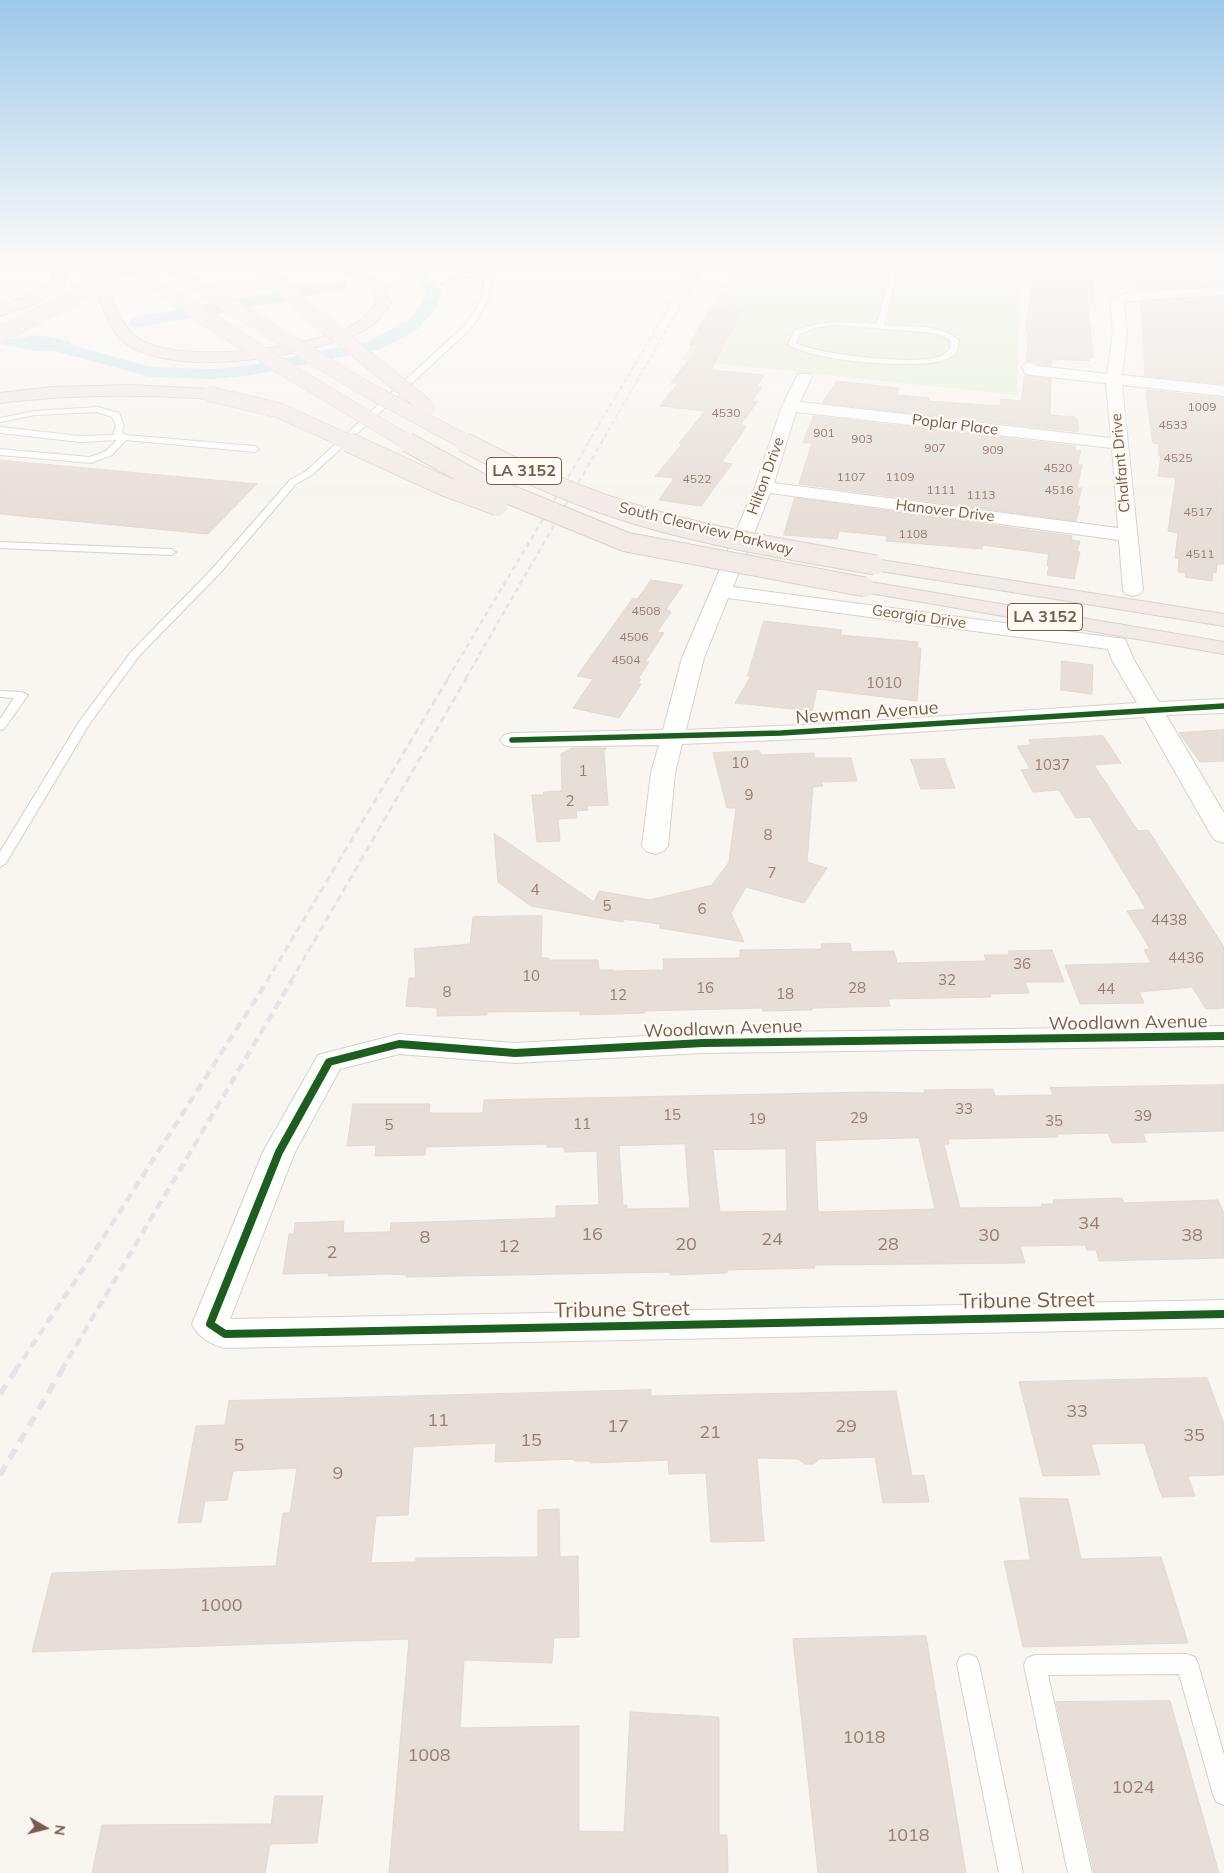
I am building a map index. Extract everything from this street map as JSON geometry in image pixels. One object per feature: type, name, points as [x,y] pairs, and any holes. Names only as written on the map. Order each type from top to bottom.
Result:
[{"type":"highway","points":[[148,347],[177,355],[229,357],[296,347]]},
{"type":"highway","name":"South Clearview Parkway","points":[[252,347],[374,424],[479,482],[626,542],[865,587],[1224,648]]},
{"type":"highway","name":"South Clearview Parkway","points":[[295,347],[396,406],[496,458],[536,476],[635,514],[750,543],[875,565],[1224,620]]},
{"type":"highway","points":[[352,347],[406,392],[496,458]]},
{"type":"highway","points":[[0,398],[40,392],[95,388],[156,389],[209,394],[248,402],[285,413],[466,496],[626,542]]},
{"type":"street","name":"Chalfant Drive","points":[[1118,347],[1114,376],[1133,590]]},
{"type":"street","points":[[1114,376],[1224,384]]},
{"type":"street","points":[[1114,376],[1224,392]]},
{"type":"street","name":"Hilton Drive","points":[[655,846],[663,773],[693,658],[764,487],[790,406],[804,377]]},
{"type":"street","name":"Poplar Place","points":[[790,406],[1120,444]]},
{"type":"street","name":"Hanover Drive","points":[[764,487],[1127,535]]},
{"type":"street","name":"Georgia Drive","points":[[720,591],[1117,644],[1123,660],[1150,708]]},
{"type":"street","name":"Newman Avenue","points":[[512,740],[672,738],[869,728],[1150,708],[1224,706]]},
{"type":"street","points":[[1150,708],[1224,835]]},
{"type":"street","name":"Woodlawn Avenue","points":[[279,1152],[329,1062],[399,1044],[515,1053],[703,1043],[1224,1036]]},
{"type":"street","name":"Tribune Street","points":[[279,1152],[210,1324],[225,1334],[1224,1314]]},
{"type":"lane","points":[[0,863],[86,722],[135,654],[216,571],[293,482],[308,473],[445,347]]},
{"type":"lane","points":[[795,347],[833,357],[912,361],[943,359],[954,350],[954,347]]},
{"type":"lane","points":[[0,420],[35,413],[98,409],[116,415],[120,426],[117,433],[124,437]]},
{"type":"lane","points":[[0,430],[80,438],[124,437],[255,450]]},
{"type":"lane","points":[[0,452],[91,460],[109,453],[124,437]]},
{"type":"lane","points":[[0,545],[171,552]]},
{"type":"lane","points":[[0,694],[22,695],[0,727]]},
{"type":"lane","points":[[968,1664],[1011,1873]]},
{"type":"lane","points":[[1080,1873],[1035,1665],[1187,1664],[1224,1794]]},
{"type":"green space","points":[[689,347],[1019,347],[1017,395],[682,360]]},
{"type":"water","points":[[17,347],[79,348],[71,351],[35,351]]},
{"type":"building","points":[[698,347],[723,347],[711,370],[764,375],[757,387],[762,387],[752,401],[758,401],[741,424],[746,427],[722,462],[732,464],[701,506],[659,500],[674,478],[655,476],[682,444],[679,443],[705,411],[660,406],[678,383],[671,383]]},
{"type":"building","points":[[1027,347],[1092,347],[1093,358],[1090,357],[1090,361],[1052,359],[1051,366],[1038,364],[1031,360],[1026,362]]},
{"type":"building","points":[[1143,347],[1224,347],[1224,384],[1145,376]]},
{"type":"building","points":[[1025,375],[1051,379],[1050,415],[1075,417],[1075,420],[1078,420],[1077,425],[1079,425],[1078,432],[822,403],[837,381],[899,388],[897,395],[929,398],[929,401],[1000,406],[1001,399],[1021,401]]},
{"type":"building","points":[[1146,390],[1224,398],[1224,564],[1217,564],[1216,573],[1213,572],[1212,581],[1185,577],[1186,573],[1178,572],[1179,559],[1175,558],[1178,533],[1168,531],[1176,478],[1158,476],[1161,455],[1158,455],[1159,444],[1153,443]]},
{"type":"building","points":[[814,416],[1076,446],[1075,450],[1081,451],[1077,465],[1082,465],[1077,488],[1082,488],[1077,506],[1080,506],[1076,521],[799,484],[812,443],[803,443]]},
{"type":"building","points":[[0,460],[257,484],[208,534],[0,514]]},
{"type":"building","points":[[795,498],[1072,536],[1071,540],[1080,541],[1077,552],[1080,552],[1074,579],[1047,575],[1049,554],[982,545],[982,549],[886,541],[887,536],[839,531],[837,539],[784,535]]},
{"type":"building","points":[[651,580],[683,585],[666,609],[671,612],[657,632],[664,633],[645,662],[649,662],[638,679],[641,679],[638,684],[641,684],[619,718],[573,708],[593,679],[577,676],[633,598],[637,599]]},
{"type":"building","points":[[764,621],[842,630],[840,635],[918,642],[917,648],[921,648],[917,701],[817,689],[812,711],[735,703],[751,676],[748,676]]},
{"type":"building","points":[[1062,661],[1093,665],[1092,694],[1061,690]]},
{"type":"building","points":[[1224,730],[1224,761],[1200,762],[1179,733]]},
{"type":"building","points":[[1103,736],[1121,763],[1094,765],[1138,831],[1148,830],[1224,947],[1224,1008],[1206,1009],[1192,987],[1139,992],[1144,1003],[1080,1004],[1065,965],[1151,963],[1144,950],[1150,949],[1127,911],[1146,909],[1090,817],[1076,818],[1059,790],[1033,792],[1021,770],[1030,769],[1017,746],[1031,745],[1029,740]]},
{"type":"building","points":[[573,748],[606,748],[604,752],[608,805],[587,806],[588,810],[576,811],[577,818],[558,819],[560,841],[537,842],[532,795],[544,795],[543,792],[562,791],[561,754]]},
{"type":"building","points":[[759,751],[761,755],[814,753],[815,758],[851,758],[857,781],[821,782],[823,786],[813,787],[807,862],[827,868],[804,903],[746,887],[731,913],[744,942],[660,928],[660,924],[624,919],[623,922],[531,906],[498,882],[494,833],[594,902],[599,891],[650,900],[712,885],[729,862],[736,808],[727,808],[713,753]]},
{"type":"building","points":[[944,759],[955,788],[921,789],[911,760]]},
{"type":"building","points":[[542,916],[541,958],[549,958],[549,960],[598,960],[599,970],[664,970],[663,959],[740,958],[740,950],[822,949],[821,944],[850,943],[852,952],[894,951],[897,963],[986,961],[984,955],[1009,955],[1008,951],[1052,950],[1064,982],[1025,982],[1029,993],[990,994],[991,997],[888,999],[890,1006],[812,1008],[812,1010],[763,1011],[762,1008],[580,1015],[580,1011],[487,1012],[487,1015],[437,1016],[437,1008],[406,1006],[409,978],[416,978],[414,949],[470,944],[473,917]]},
{"type":"building","points":[[1224,1085],[1224,1131],[1143,1133],[1146,1142],[1112,1143],[1108,1133],[1057,1134],[1058,1137],[948,1139],[949,1144],[944,1144],[960,1208],[1042,1207],[1041,1204],[1054,1204],[1053,1200],[1122,1198],[1124,1203],[1218,1200],[1224,1214],[1224,1258],[1099,1261],[1096,1250],[1087,1250],[1085,1245],[1020,1246],[1025,1263],[814,1265],[815,1268],[727,1270],[727,1273],[670,1275],[670,1272],[407,1277],[406,1275],[388,1274],[328,1276],[329,1273],[283,1274],[289,1234],[294,1234],[295,1223],[344,1221],[343,1233],[390,1232],[391,1223],[556,1218],[556,1206],[599,1205],[597,1151],[565,1152],[564,1147],[547,1147],[547,1144],[426,1147],[425,1155],[375,1156],[376,1145],[347,1146],[353,1104],[430,1104],[429,1113],[483,1113],[484,1100],[869,1092],[925,1093],[924,1090],[993,1089],[995,1096],[1053,1095],[1050,1088]],"holes":[[[919,1138],[935,1209],[818,1212],[815,1141]],[[685,1144],[690,1208],[627,1209],[627,1205],[623,1205],[619,1146]],[[786,1149],[787,1211],[720,1212],[713,1150]]]},
{"type":"building","points":[[1207,1378],[1224,1424],[1224,1475],[1188,1476],[1195,1496],[1162,1497],[1144,1443],[1091,1444],[1100,1475],[1043,1476],[1019,1382]]},
{"type":"building","points":[[651,1390],[651,1396],[896,1391],[912,1476],[924,1475],[929,1502],[883,1503],[875,1457],[819,1459],[814,1464],[805,1464],[798,1459],[757,1458],[764,1541],[711,1542],[706,1473],[669,1474],[668,1460],[590,1463],[591,1461],[574,1461],[574,1459],[495,1462],[496,1443],[413,1447],[408,1515],[376,1516],[371,1563],[416,1562],[416,1558],[538,1557],[538,1510],[559,1509],[560,1557],[578,1556],[579,1637],[554,1638],[552,1663],[464,1660],[460,1728],[579,1726],[579,1831],[624,1832],[630,1712],[719,1717],[719,1835],[727,1835],[728,1873],[389,1873],[409,1639],[32,1652],[52,1573],[276,1566],[283,1513],[290,1513],[297,1468],[233,1471],[227,1500],[205,1501],[201,1522],[178,1523],[196,1426],[225,1425],[229,1401]]},
{"type":"building","points":[[1020,1498],[1068,1499],[1081,1559],[1161,1557],[1188,1643],[1023,1647],[1004,1561],[1030,1560]]},
{"type":"building","points":[[926,1636],[966,1873],[818,1873],[793,1639]]},
{"type":"building","points":[[1170,1701],[1219,1873],[1094,1873],[1056,1702]]},
{"type":"building","points":[[275,1796],[323,1796],[317,1843],[270,1844],[265,1873],[92,1873],[102,1825],[271,1824]]},
{"type":"waterway","points":[[61,347],[151,372],[213,374],[252,370],[363,347]]},
{"type":"railway","points":[[588,443],[645,347]]},
{"type":"railway","points":[[601,443],[656,347]]},
{"type":"railway","points":[[448,678],[589,442]]},
{"type":"railway","points":[[466,678],[602,442]]},
{"type":"railway","points":[[267,981],[449,677]]},
{"type":"railway","points":[[291,981],[467,677]]},
{"type":"railway","points":[[15,1371],[80,1274],[268,980]]},
{"type":"railway","points":[[61,1371],[292,980]]},
{"type":"railway","points":[[0,1394],[16,1370]]},
{"type":"railway","points":[[0,1475],[62,1370]]},
{"type":"cycle path","points":[[512,740],[647,738],[781,733],[1224,706]]},
{"type":"cycle path","points":[[1224,1036],[703,1043],[515,1053],[399,1044],[329,1062],[279,1152],[210,1324],[225,1334],[1224,1314]]}]
